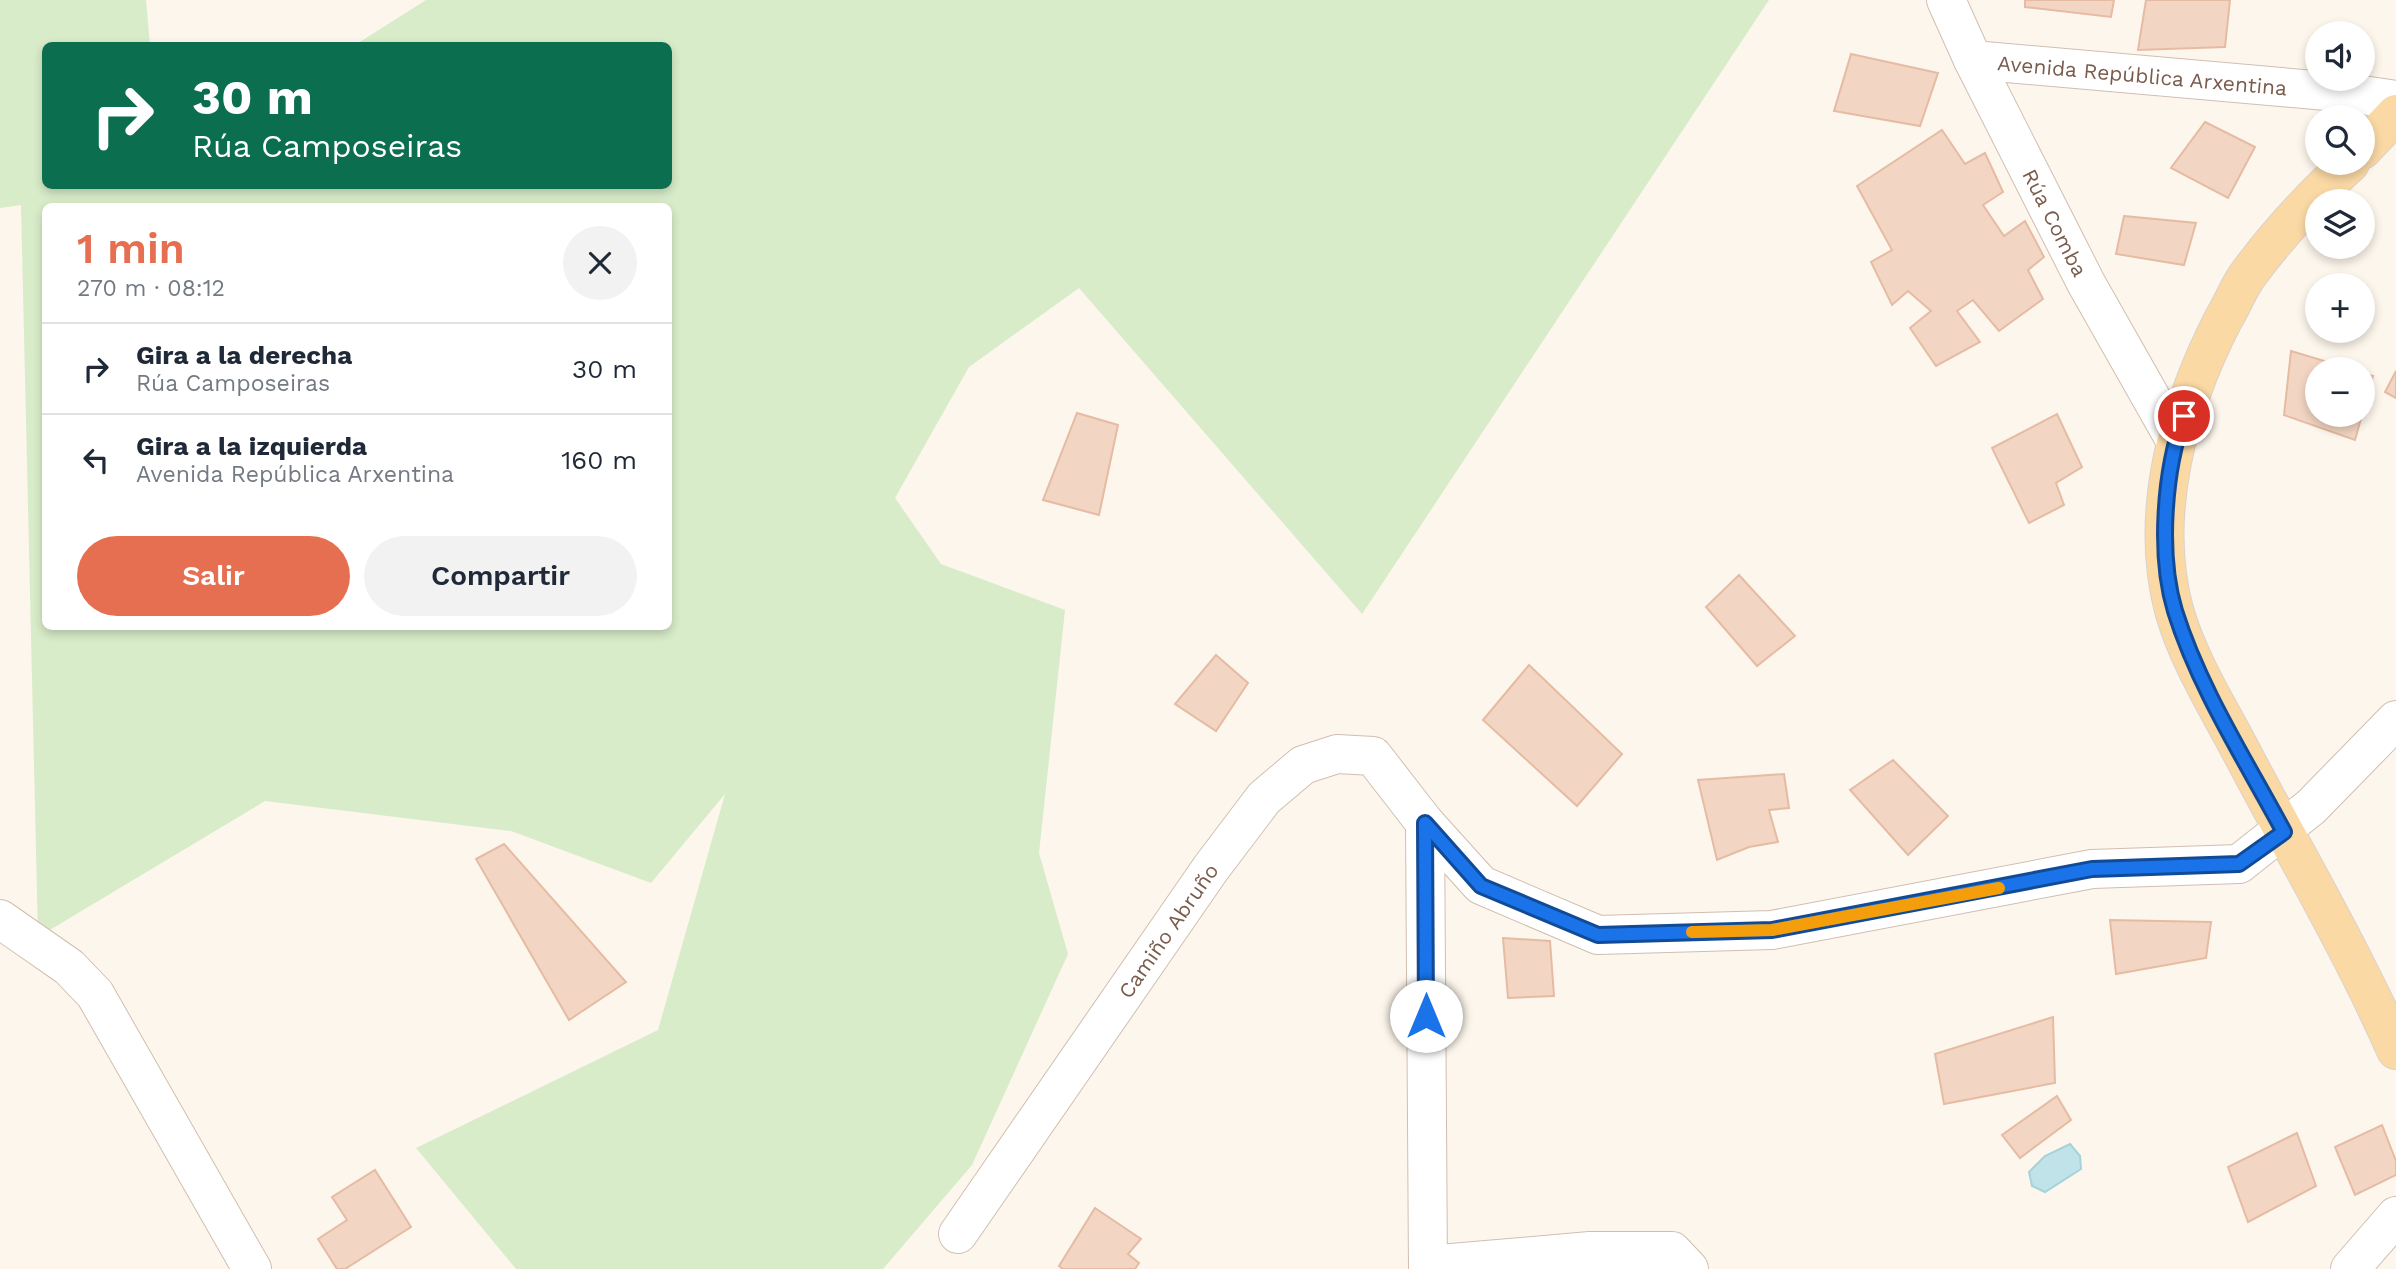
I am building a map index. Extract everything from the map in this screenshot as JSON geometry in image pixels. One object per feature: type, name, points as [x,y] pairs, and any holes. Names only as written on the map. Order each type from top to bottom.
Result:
[{"type":"main road","points":[[2375,136],[2396,114]]},
{"type":"main road","points":[[2337,175],[2309,200],[2246,278],[2210,347],[2175,440],[2168,487],[2165,556],[2174,610],[2197,668],[2344,939],[2396,1050]]},
{"type":"street","name":"Rúa Comba","points":[[1946,0],[1973,60],[2086,283],[2153,406],[2175,440]]},
{"type":"street","name":"Avenida República Arxentina","points":[[1973,60],[2349,93],[2396,100]]},
{"type":"street","name":"Camiño Abruño","points":[[958,1234],[1211,869],[1264,798],[1303,765],[1337,754],[1373,756],[1425,823],[1481,886],[1598,935],[1772,930],[2092,869],[2239,864],[2284,832],[2396,720]]},
{"type":"street","points":[[1425,823],[1428,1267],[1590,1251],[1672,1251],[1689,1269]]},
{"type":"street","points":[[0,919],[69,967],[95,994],[252,1269]]},
{"type":"street","points":[[2350,1269],[2396,1216]]},
{"type":"green space","points":[[0,0],[146,0],[150,42],[42,42],[42,189],[672,189],[672,42],[360,42],[426,0],[1769,0],[1362,614],[1079,288],[969,367],[895,498],[941,564],[1065,610],[1039,853],[1068,954],[972,1165],[883,1269],[516,1269],[416,1148],[658,1030],[725,794],[651,883],[511,831],[265,801],[38,937],[21,205],[0,208]]},
{"type":"water","points":[[2070,1144],[2080,1156],[2081,1169],[2045,1192],[2032,1186],[2029,1172],[2045,1156]]},
{"type":"building","points":[[2025,0],[2114,0],[2111,17],[2025,7]]},
{"type":"building","points":[[2146,0],[2230,0],[2225,47],[2138,50]]},
{"type":"building","points":[[1851,54],[1938,73],[1920,126],[1834,111]]},
{"type":"building","points":[[2205,122],[2255,147],[2228,198],[2171,168]]},
{"type":"building","points":[[1942,130],[1965,164],[1985,153],[2003,192],[1983,205],[2004,236],[2025,221],[2044,257],[2028,270],[2043,299],[1999,331],[1973,300],[1957,311],[1980,342],[1936,366],[1910,328],[1931,311],[1908,291],[1892,305],[1871,262],[1892,250],[1857,186]]},
{"type":"building","points":[[2124,216],[2196,223],[2184,265],[2116,254]]},
{"type":"building","points":[[2291,351],[2311,357],[2305,357],[2305,422],[2284,415]]},
{"type":"building","points":[[2396,371],[2396,398],[2385,392]]},
{"type":"building","points":[[1077,413],[1118,425],[1099,515],[1043,500]]},
{"type":"building","points":[[2057,414],[2082,467],[2056,483],[2064,505],[2029,523],[1992,448]]},
{"type":"building","points":[[2318,427],[2359,427],[2355,440]]},
{"type":"building","points":[[1739,575],[1795,636],[1757,666],[1706,607]]},
{"type":"building","points":[[1216,655],[1248,683],[1216,731],[1175,704]]},
{"type":"building","points":[[1529,665],[1622,754],[1577,806],[1483,720]]},
{"type":"building","points":[[1893,760],[1948,816],[1908,855],[1850,790]]},
{"type":"building","points":[[1784,774],[1789,808],[1769,810],[1778,842],[1749,847],[1717,860],[1698,780]]},
{"type":"building","points":[[504,844],[626,982],[569,1020],[476,859]]},
{"type":"building","points":[[2110,920],[2211,922],[2206,958],[2116,974]]},
{"type":"building","points":[[1503,938],[1550,941],[1554,996],[1508,998]]},
{"type":"building","points":[[2053,1017],[2055,1083],[1944,1104],[1935,1054]]},
{"type":"building","points":[[2057,1096],[2071,1120],[2020,1158],[2002,1135]]},
{"type":"building","points":[[2382,1125],[2396,1161],[2396,1175],[2355,1195],[2335,1147]]},
{"type":"building","points":[[2297,1133],[2316,1186],[2248,1222],[2228,1167]]},
{"type":"building","points":[[375,1170],[411,1227],[345,1269],[337,1269],[318,1239],[347,1220],[332,1197]]},
{"type":"building","points":[[1095,1208],[1141,1239],[1128,1254],[1139,1263],[1135,1269],[1063,1269],[1059,1266]]},
{"type":"slow traffic","points":[[1692,932],[1772,930],[1999,888]]},
{"type":"route","points":[[1426,1016],[1425,823],[1481,886],[1598,935],[1772,930],[2092,869],[2239,864],[2284,832],[2197,668],[2174,610],[2165,556],[2168,487],[2175,440],[2184,416]]}]
